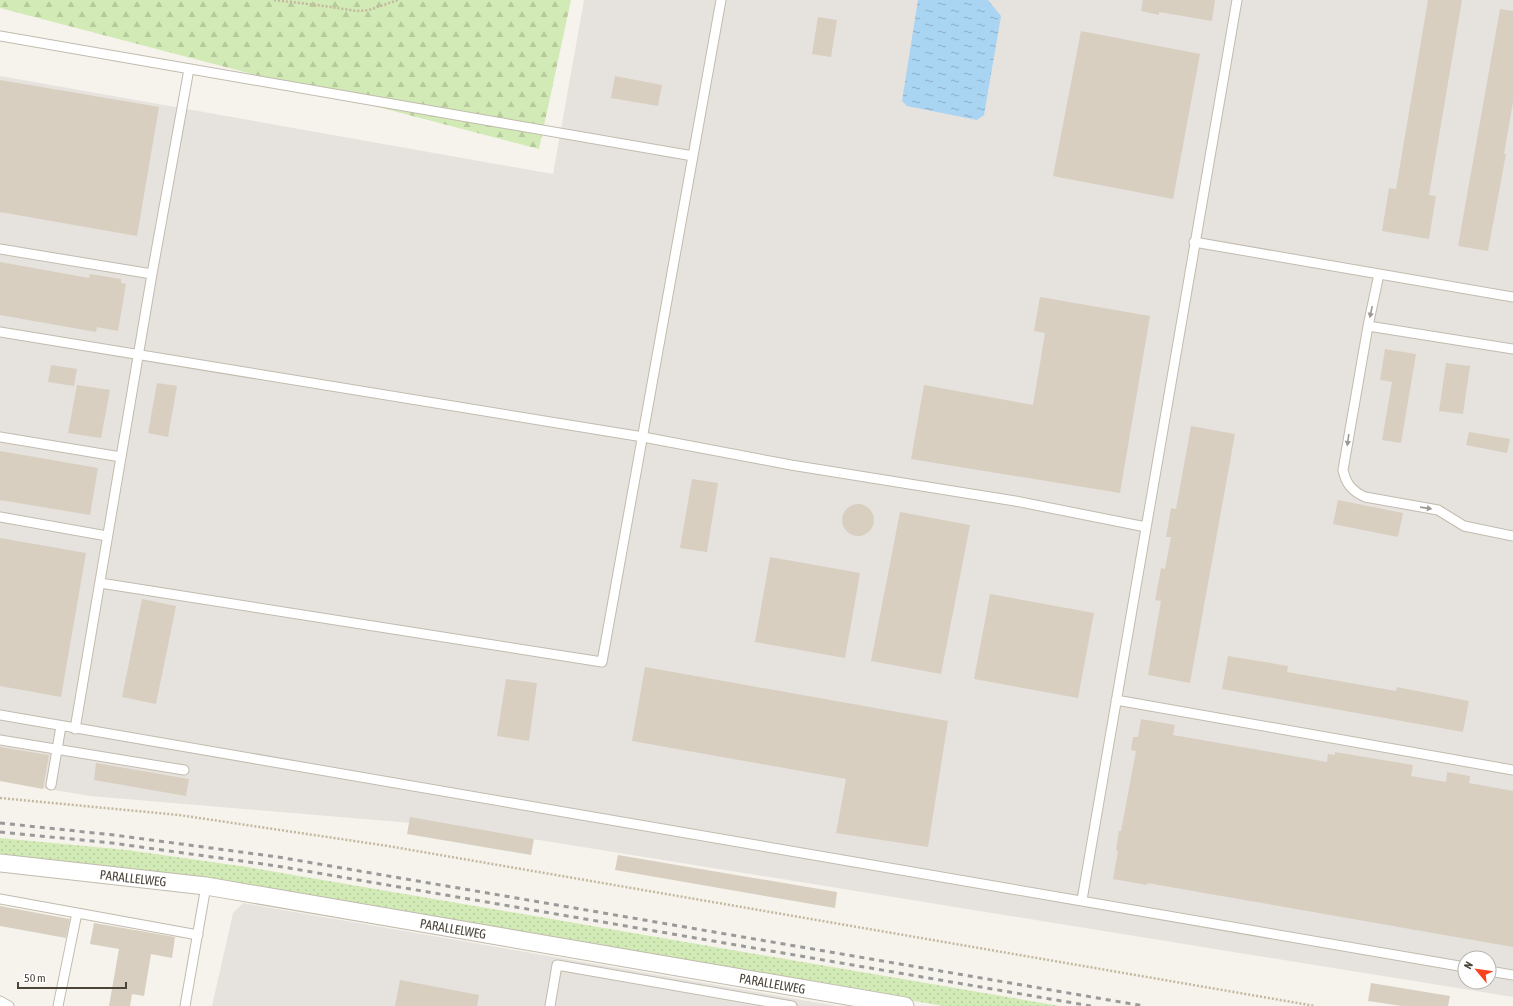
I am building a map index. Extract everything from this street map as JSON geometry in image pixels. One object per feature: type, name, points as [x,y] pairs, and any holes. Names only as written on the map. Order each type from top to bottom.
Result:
[{"type":"street","name":"PARALLELWEG","points":[[0,863],[206,886],[905,1006]]},
{"type":"lane","points":[[100,583],[602,662],[721,0]]},
{"type":"lane","points":[[1082,900],[1194,242],[1237,0]]},
{"type":"lane","points":[[0,36],[693,156]]},
{"type":"lane","points":[[75,728],[152,274],[189,69]]},
{"type":"lane","points":[[1194,242],[1513,296]]},
{"type":"lane","points":[[0,249],[152,274]]},
{"type":"lane","points":[[1379,274],[1368,326],[1343,470],[1349,486],[1356,493],[1365,497],[1438,510],[1464,526],[1513,536]]},
{"type":"lane","points":[[1368,326],[1513,349]]},
{"type":"lane","points":[[0,332],[138,356],[643,438],[791,465],[1015,501],[1146,527]]},
{"type":"lane","points":[[0,437],[121,457]]},
{"type":"lane","points":[[0,517],[107,536]]},
{"type":"lane","points":[[1116,700],[1513,770]]},
{"type":"lane","points":[[0,716],[1082,900],[1457,966]]},
{"type":"lane","points":[[51,785],[61,726]]},
{"type":"lane","points":[[0,740],[184,770]]},
{"type":"lane","points":[[186,1006],[206,886]]},
{"type":"lane","points":[[0,899],[198,935]]},
{"type":"lane","points":[[58,1006],[77,913]]},
{"type":"lane","points":[[550,1006],[557,965],[792,1006]]},
{"type":"lane","points":[[1497,972],[1513,975]]},
{"type":"lane","points":[[0,1001],[9,1006]]},
{"type":"path","points":[[274,0],[318,4],[357,12],[369,10],[398,0]]},
{"type":"path","points":[[0,798],[179,815],[388,846],[1315,1006]]},
{"type":"shaded area","points":[[584,0],[1513,0],[1513,997],[1470,990],[1497,990],[1497,950],[1457,950],[1457,988],[459,827],[90,796],[0,781],[0,76],[553,174]]},
{"type":"shaded area","points":[[243,903],[837,1006],[212,1006],[233,913]]},
{"type":"green space","points":[[0,0],[571,0],[539,149],[0,8]]},
{"type":"green space","points":[[0,838],[127,850],[247,867],[1060,1006],[943,1006],[291,892],[0,856]]},
{"type":"water","points":[[918,0],[988,0],[1001,16],[984,115],[977,120],[907,106],[902,101]]},
{"type":"building","points":[[1143,0],[1215,0],[1212,21],[1159,12],[1159,15],[1141,11]]},
{"type":"building","points":[[1428,0],[1462,0],[1429,195],[1436,196],[1429,239],[1382,231],[1389,188],[1396,189]]},
{"type":"building","points":[[1500,9],[1513,11],[1513,102],[1504,154],[1506,154],[1488,251],[1458,246]]},
{"type":"building","points":[[818,17],[837,20],[831,57],[812,54]]},
{"type":"building","points":[[1081,31],[1200,54],[1173,199],[1053,176]]},
{"type":"building","points":[[615,76],[662,85],[658,106],[611,98]]},
{"type":"building","points":[[0,80],[159,107],[137,236],[0,212]]},
{"type":"building","points":[[0,262],[89,278],[90,274],[121,279],[121,283],[126,284],[118,331],[97,327],[96,332],[0,315]]},
{"type":"building","points":[[1040,297],[1150,316],[1120,493],[911,459],[924,385],[1033,405],[1045,333],[1034,331]]},
{"type":"building","points":[[1385,349],[1416,354],[1401,443],[1382,440],[1392,382],[1380,380]]},
{"type":"building","points":[[1446,363],[1470,366],[1463,414],[1439,411]]},
{"type":"building","points":[[51,365],[77,369],[74,386],[48,382]]},
{"type":"building","points":[[157,383],[177,386],[168,437],[148,433]]},
{"type":"building","points":[[77,385],[110,390],[101,438],[68,433]]},
{"type":"building","points":[[1191,426],[1235,434],[1190,683],[1148,675],[1161,601],[1155,600],[1161,568],[1165,569],[1171,537],[1166,537],[1171,508],[1176,509]]},
{"type":"building","points":[[1469,432],[1510,439],[1507,453],[1466,445]]},
{"type":"building","points":[[0,451],[98,468],[90,515],[0,500]]},
{"type":"building","points":[[692,479],[718,483],[707,552],[680,548]]},
{"type":"building","points":[[1338,500],[1403,513],[1398,537],[1333,524]]},
{"type":"building","points":[[858,504],[869,509],[874,520],[869,531],[858,536],[847,531],[842,520],[847,509]]},
{"type":"building","points":[[900,512],[970,525],[941,674],[871,661]]},
{"type":"building","points":[[0,538],[86,553],[61,697],[0,686]]},
{"type":"building","points":[[770,557],[860,573],[845,658],[755,642]]},
{"type":"building","points":[[990,594],[1094,613],[1078,698],[974,679]]},
{"type":"building","points":[[142,599],[176,606],[156,704],[122,697]]},
{"type":"building","points":[[1228,656],[1288,666],[1287,672],[1396,691],[1397,687],[1469,701],[1463,732],[1222,689]]},
{"type":"building","points":[[645,667],[948,721],[928,847],[836,833],[846,779],[632,741]]},
{"type":"building","points":[[506,679],[537,683],[529,741],[497,736]]},
{"type":"building","points":[[1141,719],[1175,725],[1173,735],[1327,762],[1328,754],[1335,755],[1335,752],[1413,765],[1411,776],[1446,782],[1447,772],[1470,776],[1469,783],[1513,791],[1513,947],[1147,883],[1147,885],[1113,879],[1118,851],[1116,850],[1119,831],[1121,831],[1136,751],[1131,750],[1133,737],[1138,737]]},
{"type":"building","points":[[0,747],[49,755],[43,789],[0,781]]},
{"type":"building","points":[[96,763],[189,779],[186,796],[94,780]]},
{"type":"building","points":[[410,817],[534,839],[531,855],[407,834]]},
{"type":"building","points":[[618,855],[837,892],[835,908],[615,870]]},
{"type":"building","points":[[0,906],[70,919],[66,938],[0,926]]},
{"type":"building","points":[[94,923],[175,937],[172,958],[151,954],[144,996],[132,994],[130,1006],[109,1006],[119,949],[90,944]]},
{"type":"building","points":[[400,980],[479,995],[477,1006],[395,1006]]},
{"type":"building","points":[[1371,983],[1450,996],[1448,1006],[1402,1006],[1368,1001]]},
{"type":"railway","points":[[0,823],[114,835],[278,857],[1144,1006]]},
{"type":"railway","points":[[0,832],[112,843],[277,866],[1091,1006]]}]
